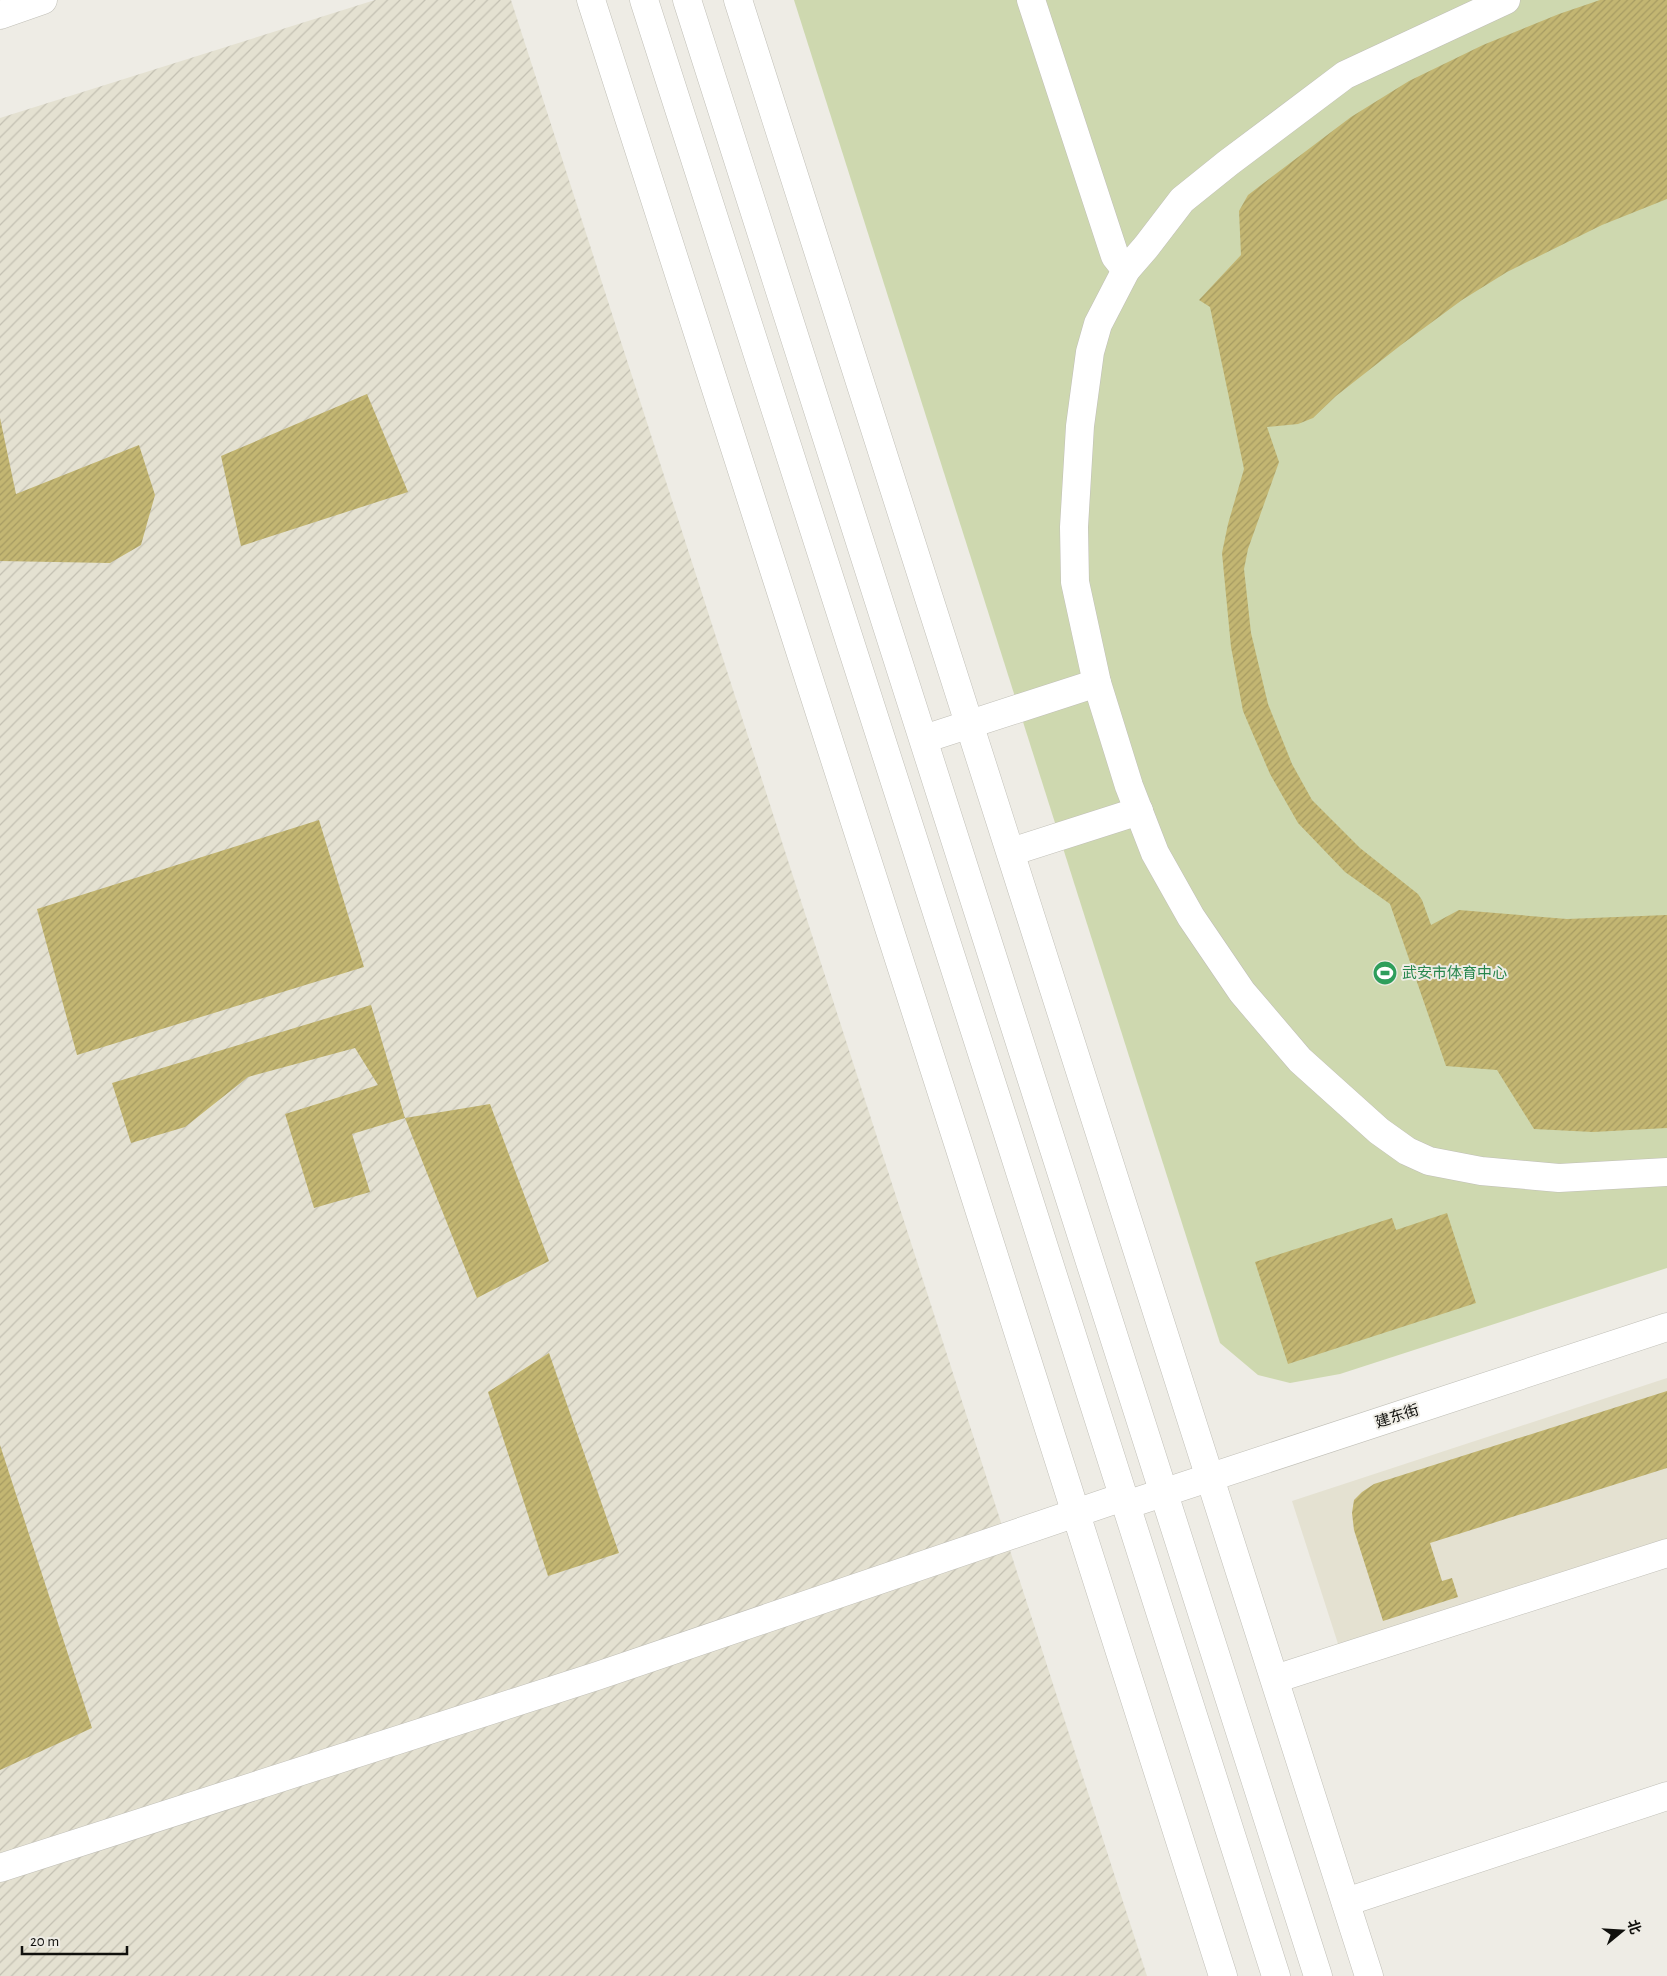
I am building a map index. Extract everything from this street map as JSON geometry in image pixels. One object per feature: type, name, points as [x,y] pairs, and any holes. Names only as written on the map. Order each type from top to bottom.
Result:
[{"type":"main road","points":[[0,15],[43,0]]},
{"type":"main road","points":[[591,0],[1223,1976]]},
{"type":"main road","points":[[644,0],[1276,1976]]},
{"type":"main road","points":[[687,0],[1318,1976]]},
{"type":"main road","points":[[738,0],[1369,1976]]},
{"type":"main road","points":[[1031,0],[1115,256],[1126,270]]},
{"type":"main road","points":[[1506,0],[1345,76],[1228,162],[1182,200],[1126,270],[1098,324],[1090,352],[1080,426],[1074,528],[1076,582],[1097,683],[1129,786],[1155,853],[1191,917],[1242,992],[1300,1060],[1379,1131],[1407,1151],[1429,1161],[1481,1171],[1559,1178],[1667,1172]]},
{"type":"main road","points":[[924,739],[1097,683]]},
{"type":"main road","points":[[1011,852],[1139,811]]},
{"type":"main road","name":"建东街","points":[[0,1868],[597,1676],[1076,1513],[1164,1492],[1667,1327]]},
{"type":"main road","points":[[1275,1679],[1667,1553]]},
{"type":"main road","points":[[1346,1902],[1667,1796]]},
{"type":"shaded area","points":[[375,0],[511,0],[1147,1976],[0,1976],[0,118]]},
{"type":"shaded area","points":[[1667,1378],[1667,1543],[1340,1650],[1292,1501]]},
{"type":"green space","name":"武安市体育中心","points":[[794,0],[1667,0],[1667,1268],[1340,1374],[1290,1383],[1258,1375],[1220,1343]]},
{"type":"building","points":[[1600,0],[1667,0],[1667,199],[1602,225],[1507,272],[1462,300],[1401,345],[1336,396],[1313,418],[1298,424],[1267,427],[1279,462],[1248,549],[1244,569],[1251,633],[1268,704],[1292,764],[1312,800],[1360,848],[1418,894],[1431,925],[1459,910],[1567,919],[1667,915],[1667,1128],[1593,1132],[1534,1129],[1497,1070],[1446,1066],[1390,904],[1345,872],[1298,823],[1270,774],[1243,711],[1231,647],[1222,553],[1228,524],[1244,469],[1210,307],[1199,300],[1241,255],[1239,211],[1248,195],[1351,117],[1409,81],[1483,45],[1559,14]]},
{"type":"building","points":[[367,394],[408,492],[241,546],[221,456]]},
{"type":"building","points":[[0,418],[16,494],[139,445],[155,495],[141,545],[110,563],[0,561]]},
{"type":"building","points":[[319,820],[364,967],[77,1055],[37,909]]},
{"type":"building","points":[[371,1005],[405,1118],[352,1134],[370,1192],[314,1208],[285,1114],[378,1085],[355,1048],[248,1077],[185,1127],[131,1143],[112,1083]]},
{"type":"building","points":[[490,1104],[549,1261],[477,1298],[405,1118]]},
{"type":"building","points":[[1447,1213],[1476,1303],[1288,1364],[1255,1262],[1392,1218],[1396,1230]]},
{"type":"building","points":[[549,1353],[619,1553],[548,1576],[488,1392]]},
{"type":"building","points":[[1667,1391],[1667,1468],[1430,1543],[1442,1581],[1452,1578],[1458,1597],[1383,1621],[1354,1530],[1352,1513],[1354,1500],[1362,1492],[1374,1484]]},
{"type":"building","points":[[0,1445],[92,1728],[0,1770]]},
{"type":"place","name":"武安市体育中心","points":[[1385,973]]}]
